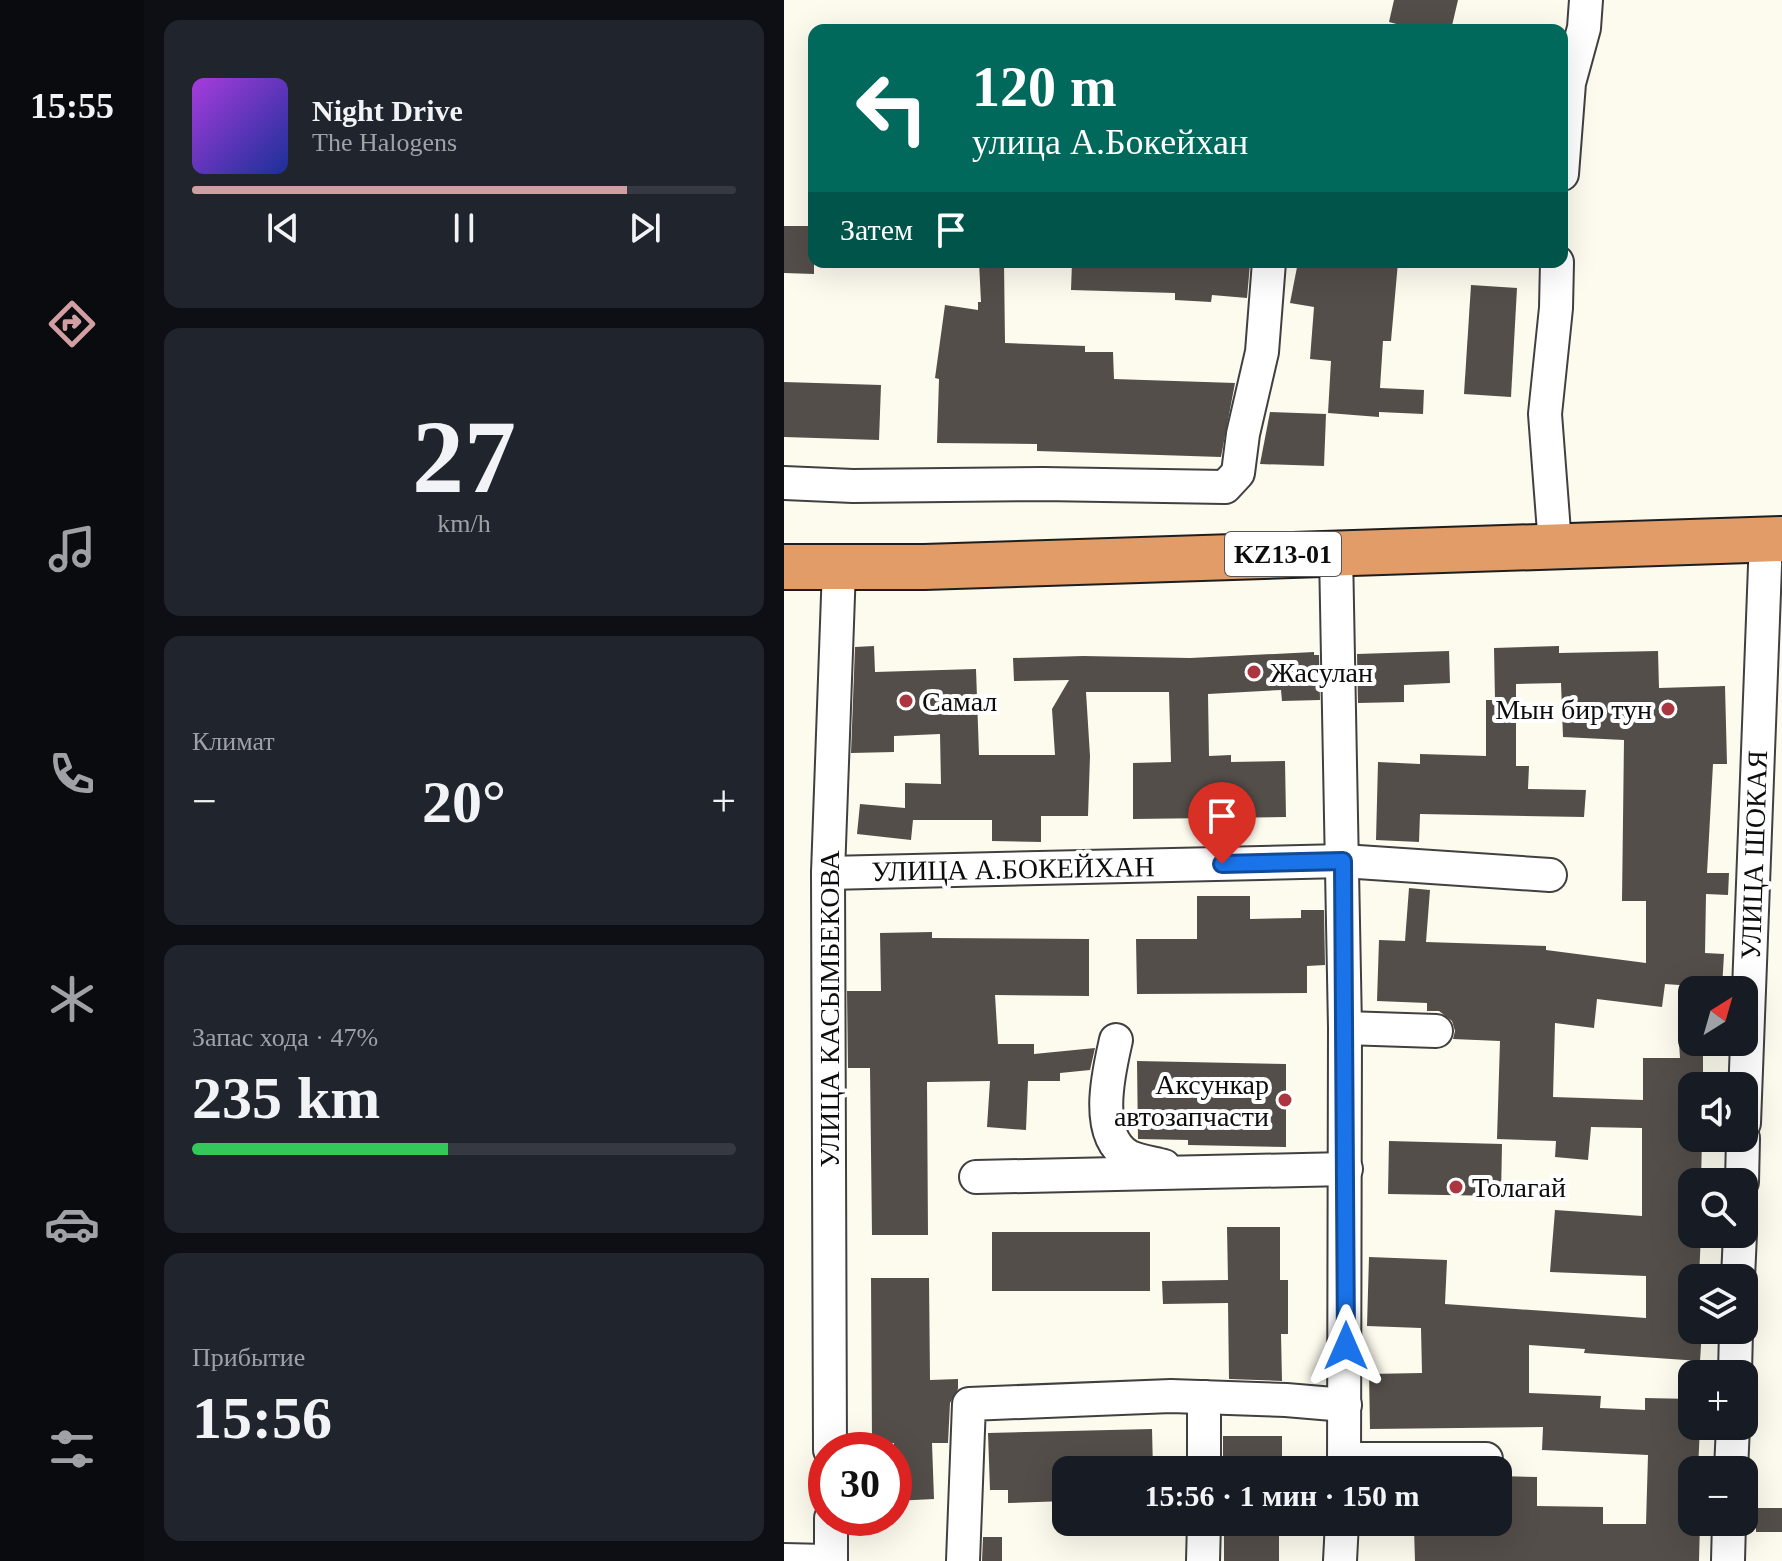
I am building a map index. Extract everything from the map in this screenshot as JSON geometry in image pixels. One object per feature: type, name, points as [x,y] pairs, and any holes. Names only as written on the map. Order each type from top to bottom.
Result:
[{"type":"highway","name":"KZ13-01","points":[[784,567],[839,568],[1774,539]]},
{"type":"street","points":[[1568,96],[1584,28],[1586,0]]},
{"type":"street","points":[[784,483],[1225,487],[1238,473],[1243,434],[1262,352],[1269,268]]},
{"type":"street","points":[[1555,545],[1545,414],[1557,268]]},
{"type":"street","name":"УЛИЦА ШОКАЯ","points":[[1747,1072],[1774,539]]},
{"type":"street","points":[[1336,552],[1345,1028],[1344,1456]]},
{"type":"street","name":"УЛИЦА КАСЫМБЕКОВА","points":[[830,1432],[828,873],[839,568]]},
{"type":"street","name":"УЛИЦА А.БОКЕЙХАН","points":[[828,873],[1343,861],[1550,875]]},
{"type":"street","points":[[1345,1028],[1436,1031]]},
{"type":"street","points":[[1116,1040],[1106,1087],[1110,1137],[1127,1156],[1186,1173]]},
{"type":"street","points":[[976,1177],[1346,1169]]},
{"type":"street","points":[[963,1561],[969,1404],[1171,1396],[1345,1405]]},
{"type":"street","points":[[1204,1397],[1204,1456]]},
{"type":"street","points":[[784,1560],[829,1561],[830,1536]]},
{"type":"street","points":[[1203,1561],[1204,1536]]},
{"type":"street","points":[[1340,1561],[1341,1536]]},
{"type":"street","points":[[1728,1561],[1729,1536]]},
{"type":"building","points":[[1394,0],[1458,0],[1452,24],[1389,22]]},
{"type":"building","points":[[784,226],[808,226],[808,268],[814,268],[814,274],[784,273]]},
{"type":"building","points":[[979,268],[1004,268],[1005,343],[1085,346],[1085,352],[1113,352],[1114,379],[1235,383],[1221,457],[1037,451],[1037,444],[937,443],[939,379],[935,378],[945,305],[978,310],[978,302],[981,302]]},
{"type":"building","points":[[1072,268],[1250,268],[1247,298],[1212,295],[1211,302],[1175,300],[1175,293],[1071,290]]},
{"type":"building","points":[[1297,268],[1397,268],[1391,341],[1383,341],[1380,388],[1424,390],[1423,414],[1379,412],[1379,417],[1328,413],[1331,361],[1310,359],[1314,307],[1290,303]]},
{"type":"building","points":[[1471,285],[1517,288],[1511,397],[1464,394]]},
{"type":"building","points":[[784,382],[881,385],[879,440],[784,437]]},
{"type":"building","points":[[1270,412],[1326,414],[1324,466],[1260,464]]},
{"type":"building","points":[[874,646],[875,672],[976,669],[979,755],[1055,755],[1052,709],[1069,680],[1014,681],[1013,658],[1190,658],[1314,652],[1314,655],[1319,655],[1320,700],[1282,701],[1281,690],[1208,694],[1209,756],[1231,755],[1231,762],[1285,761],[1286,817],[1133,819],[1133,763],[1171,762],[1169,692],[1086,692],[1090,756],[1088,816],[1041,816],[1041,842],[992,841],[992,820],[913,820],[911,840],[857,834],[860,804],[905,808],[905,783],[941,784],[940,734],[894,736],[894,752],[851,753],[855,647]]},
{"type":"building","points":[[1559,646],[1559,653],[1658,651],[1659,688],[1725,686],[1727,764],[1713,764],[1707,873],[1729,873],[1728,895],[1706,894],[1705,953],[1724,954],[1723,976],[1678,976],[1678,985],[1665,984],[1662,1007],[1597,999],[1594,1028],[1555,1023],[1553,1097],[1643,1100],[1643,1058],[1703,1056],[1703,1072],[1678,1072],[1678,1152],[1702,1152],[1701,1168],[1678,1168],[1678,1248],[1700,1248],[1700,1264],[1678,1264],[1678,1344],[1701,1344],[1700,1360],[1584,1353],[1585,1349],[1529,1345],[1529,1393],[1601,1396],[1600,1408],[1645,1410],[1645,1398],[1678,1399],[1678,1440],[1699,1440],[1699,1456],[1678,1456],[1678,1536],[1700,1536],[1699,1561],[1415,1561],[1414,1536],[1512,1536],[1512,1476],[1537,1477],[1537,1506],[1603,1507],[1603,1524],[1646,1524],[1648,1455],[1542,1450],[1543,1427],[1370,1429],[1369,1374],[1422,1373],[1421,1328],[1367,1326],[1369,1257],[1447,1260],[1445,1304],[1646,1318],[1646,1276],[1550,1272],[1555,1210],[1642,1216],[1642,1128],[1591,1127],[1588,1160],[1555,1157],[1556,1141],[1497,1139],[1500,1041],[1453,1039],[1455,1031],[1452,1021],[1439,1011],[1427,1011],[1427,1003],[1377,1001],[1379,940],[1405,941],[1409,888],[1430,890],[1426,942],[1546,946],[1546,950],[1646,963],[1646,901],[1622,901],[1624,740],[1563,737],[1561,683],[1516,684],[1516,766],[1529,766],[1528,789],[1586,790],[1584,817],[1420,814],[1419,842],[1376,840],[1378,762],[1420,764],[1420,754],[1486,756],[1486,700],[1495,700],[1494,648]]},
{"type":"building","points":[[1449,651],[1450,683],[1404,685],[1404,702],[1358,703],[1357,654]]},
{"type":"building","points":[[1197,896],[1250,896],[1250,919],[1301,918],[1301,910],[1324,910],[1325,965],[1307,966],[1307,993],[1137,994],[1136,939],[1197,939]]},
{"type":"building","points":[[932,932],[932,938],[1089,939],[1089,996],[995,995],[998,1044],[1034,1044],[1034,1054],[1095,1048],[1090,1070],[1060,1073],[1060,1081],[1028,1081],[1026,1130],[987,1127],[990,1081],[927,1082],[928,1235],[872,1235],[870,1068],[848,1068],[847,991],[881,991],[880,933]]},
{"type":"building","points":[[1137,1061],[1286,1064],[1286,1147],[1188,1145],[1188,1140],[1138,1139]]},
{"type":"building","points":[[1389,1141],[1502,1144],[1501,1196],[1388,1194]]},
{"type":"building","points":[[1227,1227],[1280,1227],[1280,1280],[1288,1280],[1288,1334],[1281,1334],[1282,1381],[1229,1379],[1228,1303],[1163,1304],[1162,1281],[1228,1280]]},
{"type":"building","points":[[992,1232],[1150,1232],[1150,1291],[992,1291]]},
{"type":"building","points":[[871,1278],[929,1278],[930,1380],[958,1379],[958,1389],[950,1403],[948,1443],[932,1443],[934,1499],[912,1500],[912,1432],[872,1432]]},
{"type":"building","points":[[1152,1429],[1153,1456],[1052,1456],[1052,1501],[1008,1503],[1008,1490],[990,1490],[988,1433]]},
{"type":"building","points":[[1223,1436],[1282,1436],[1282,1456],[1223,1456]]},
{"type":"building","points":[[1758,1508],[1782,1508],[1782,1532],[1758,1532]]},
{"type":"building","points":[[1224,1536],[1279,1536],[1279,1561],[1224,1561]]},
{"type":"building","points":[[983,1537],[1002,1537],[1002,1561],[982,1561]]},
{"type":"place","name":"Жасулан","points":[[1254,672]]},
{"type":"place","name":"Самал","points":[[906,701]]},
{"type":"place","name":"Мын бир тун","points":[[1668,709]]},
{"type":"place","name":"Аксункар автозапчасти","points":[[1285,1100]]},
{"type":"place","name":"Толагай","points":[[1456,1187]]},
{"type":"route","points":[[1222,864],[1343,861],[1346,1346]]}]
